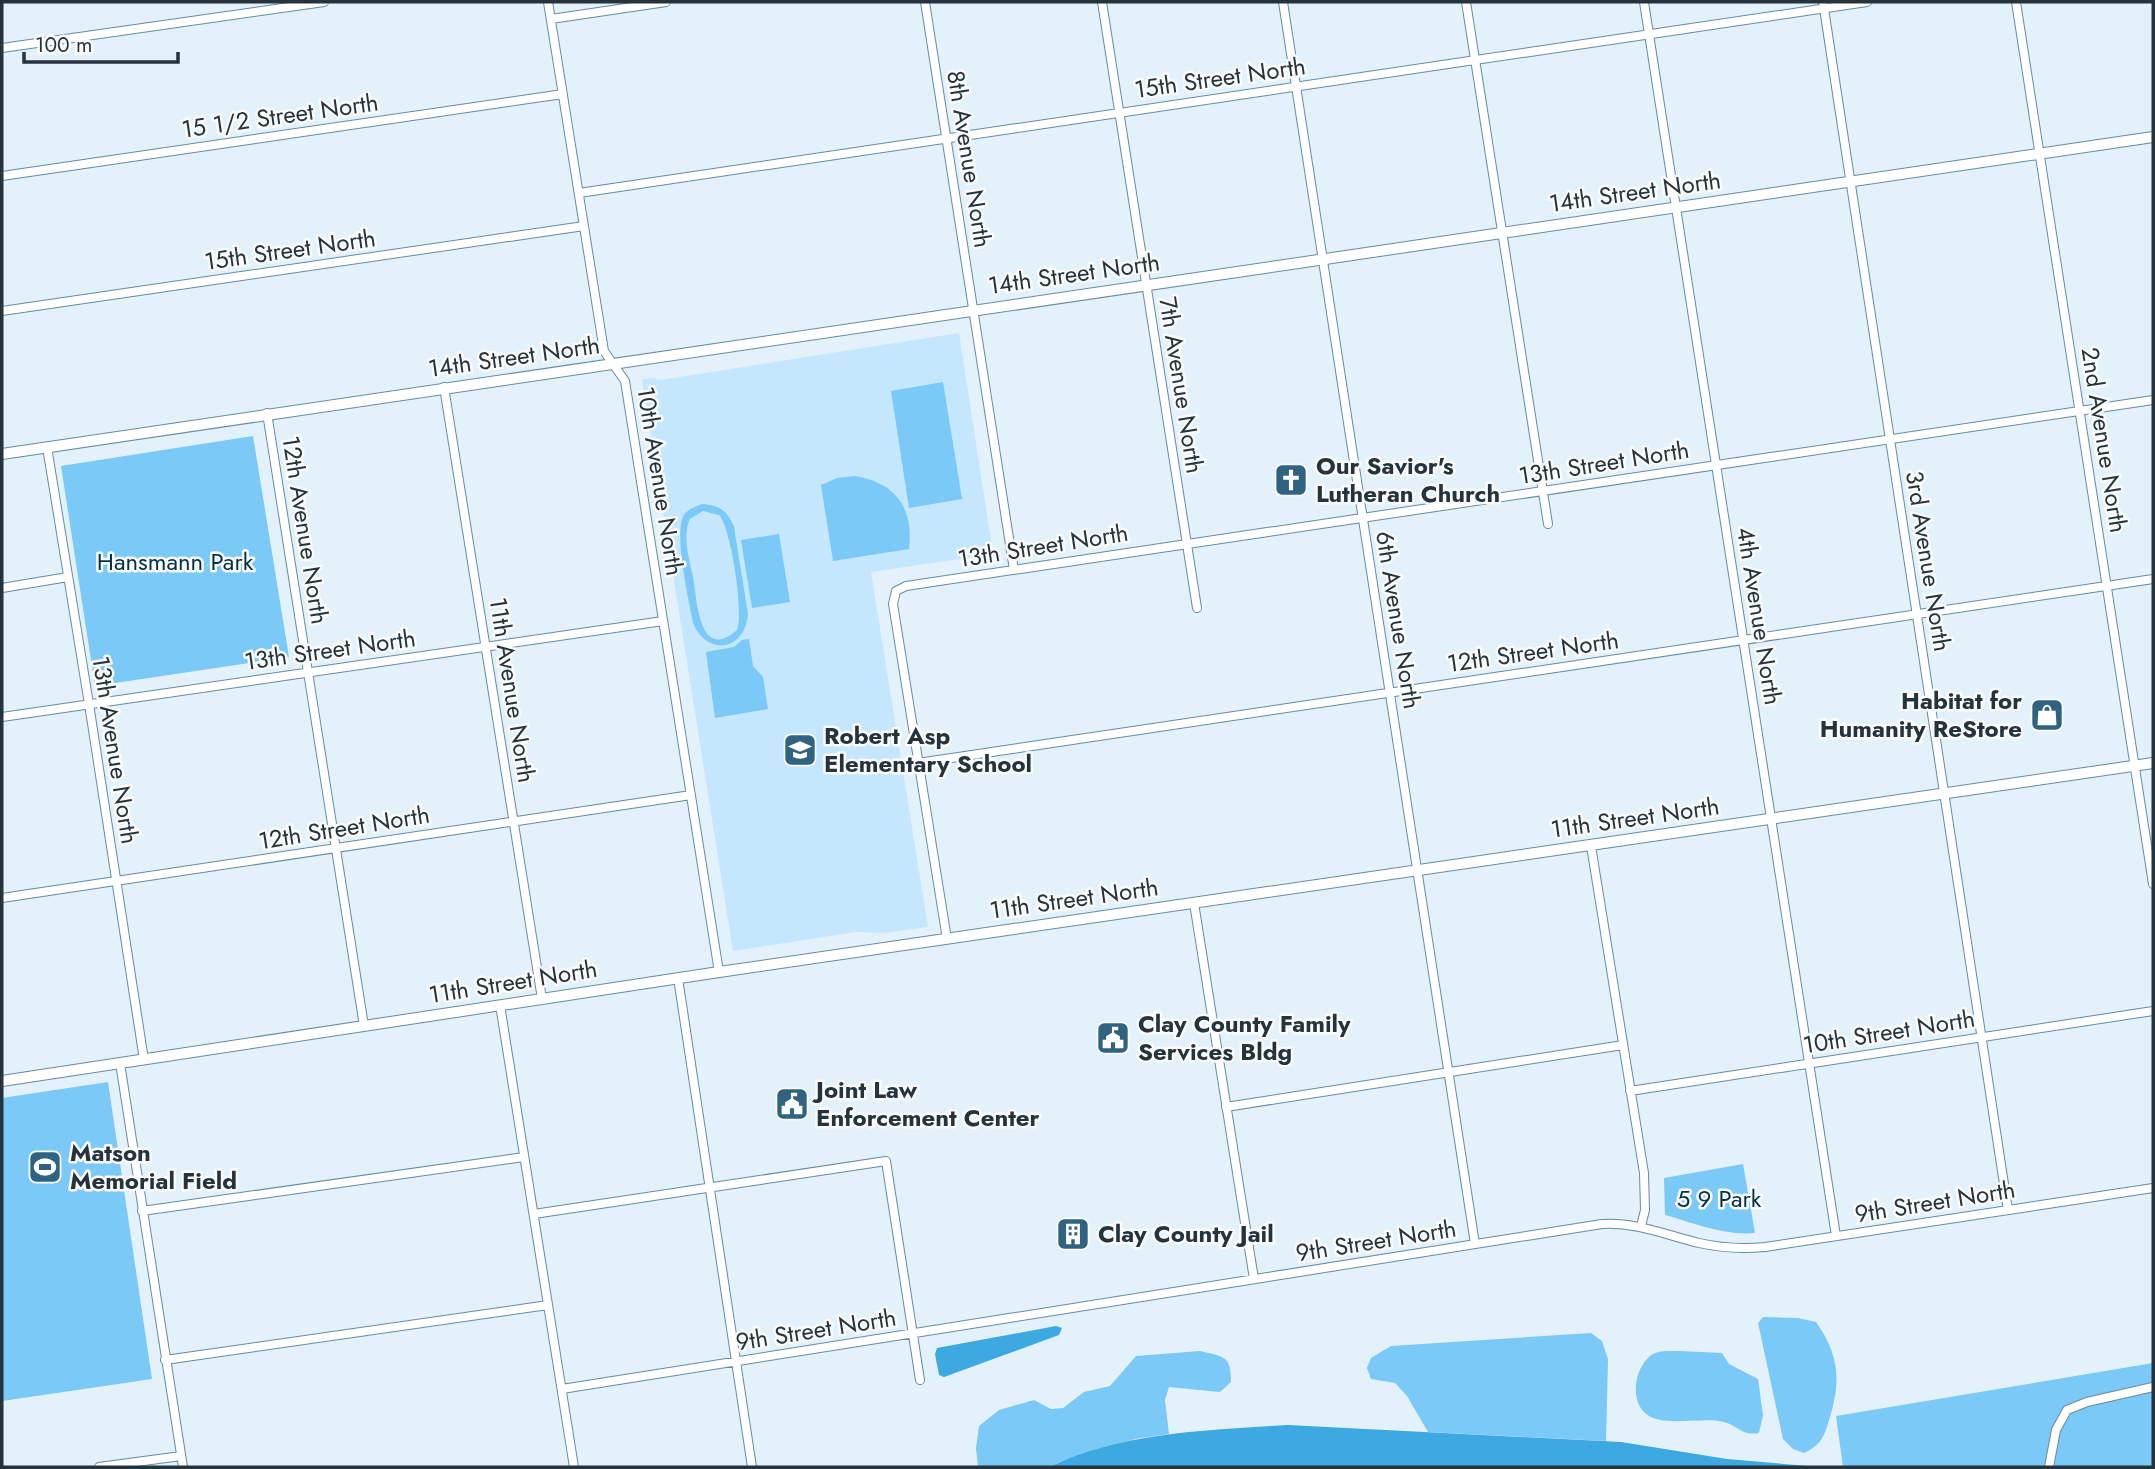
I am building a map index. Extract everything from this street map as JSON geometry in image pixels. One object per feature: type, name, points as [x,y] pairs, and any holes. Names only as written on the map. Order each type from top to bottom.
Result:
[{"type":"street","points":[[2,48],[324,2]]},
{"type":"street","name":"10th Avenue North","points":[[548,2],[604,351],[625,381],[719,972]]},
{"type":"street","points":[[551,19],[666,2]]},
{"type":"street","name":"8th Avenue North","points":[[925,2],[1014,570]]},
{"type":"street","name":"7th Avenue North","points":[[1102,2],[1197,608]]},
{"type":"street","name":"6th Avenue North","points":[[1283,2],[1475,1244]]},
{"type":"street","points":[[1466,2],[1548,524]]},
{"type":"street","name":"4th Avenue North","points":[[1644,2],[1836,1236]]},
{"type":"street","name":"15th Street North","points":[[579,193],[1649,34],[1824,5],[1867,2]]},
{"type":"street","name":"2nd Avenue North","points":[[2016,2],[2153,884]]},
{"type":"street","name":"3rd Avenue North","points":[[1824,5],[2008,1210]]},
{"type":"street","name":"15 1/2 Street North","points":[[2,176],[563,94]]},
{"type":"street","name":"14th Street North","points":[[2,454],[2153,137]]},
{"type":"street","name":"15th Street North","points":[[2,311],[584,226]]},
{"type":"street","name":"11th Avenue North","points":[[444,387],[542,999]]},
{"type":"street","name":"13th Street North","points":[[918,763],[894,613],[896,592],[906,586],[2153,400]]},
{"type":"street","name":"12th Avenue North","points":[[267,414],[364,1026]]},
{"type":"street","name":"13th Avenue North","points":[[47,447],[144,1059]]},
{"type":"street","points":[[2,587],[68,577]]},
{"type":"street","name":"12th Street North","points":[[918,763],[2153,579]]},
{"type":"street","name":"13th Street North","points":[[2,717],[663,621]]},
{"type":"street","points":[[918,763],[947,939]]},
{"type":"street","name":"11th Street North","points":[[2,1081],[678,978],[2153,763]]},
{"type":"street","name":"12th Street North","points":[[2,898],[691,795]]},
{"type":"street","points":[[1591,846],[1645,1190],[1645,1210],[1641,1226]]},
{"type":"street","points":[[1194,903],[1254,1279]]},
{"type":"street","points":[[678,978],[752,1467]]},
{"type":"street","points":[[500,1005],[562,1389],[571,1467]]},
{"type":"street","name":"10th Street North","points":[[1630,1091],[2153,1010]]},
{"type":"street","points":[[1226,1107],[1623,1045]]},
{"type":"street","points":[[120,1063],[183,1467]]},
{"type":"street","points":[[142,1211],[524,1157]]},
{"type":"street","points":[[534,1214],[886,1161],[920,1380]]},
{"type":"street","name":"9th Street North","points":[[562,1389],[1602,1224],[1641,1226],[1699,1242],[1740,1249],[2153,1188]]},
{"type":"street","points":[[165,1360],[548,1305]]},
{"type":"street","points":[[2049,1467],[2056,1430],[2067,1410],[2087,1402],[2153,1387]]},
{"type":"street","points":[[99,1467],[181,1456]]},
{"type":"shaded area","name":"Robert Asp Elementary School","points":[[959,333],[993,554],[871,572],[928,927],[884,933],[856,932],[733,951],[642,380],[661,380]]},
{"type":"shaded area","points":[[1056,1326],[1062,1328],[1059,1335],[944,1377],[939,1375],[935,1354],[937,1348]]},
{"type":"shaded area","points":[[1288,1425],[1621,1442],[1727,1459],[1820,1467],[1049,1467],[1106,1446],[1136,1440],[1196,1431]]},
{"type":"green space","points":[[943,382],[962,499],[909,508],[891,391]]},
{"type":"green space","name":"Hansmann Park","points":[[253,436],[289,657],[95,686],[61,466]]},
{"type":"green space","points":[[855,476],[881,485],[899,500],[908,521],[909,549],[833,561],[821,485],[837,478]]},
{"type":"green space","points":[[702,504],[718,507],[729,517],[734,527],[748,614],[740,636],[725,645],[716,645],[699,634],[693,623],[685,584],[681,524],[686,513]],"holes":[[[703,511],[719,515],[732,552],[738,590],[739,621],[737,630],[725,638],[716,639],[708,635],[699,616],[686,534],[690,519]]]},
{"type":"green space","points":[[779,534],[790,602],[752,608],[741,540]]},
{"type":"green space","points":[[749,639],[753,666],[763,677],[768,709],[715,718],[706,652],[734,647],[742,640]]},
{"type":"green space","points":[[108,1082],[152,1379],[2,1401],[2,1098]]},
{"type":"green space","name":"5 9 Park","points":[[1743,1164],[1755,1233],[1721,1231],[1665,1215],[1664,1178]]},
{"type":"green space","points":[[1763,1317],[1798,1318],[1816,1322],[1834,1358],[1835,1393],[1827,1426],[1818,1444],[1804,1453],[1793,1449],[1783,1439],[1758,1323]]},
{"type":"green space","points":[[1591,1333],[1602,1341],[1608,1359],[1606,1441],[1428,1432],[1407,1396],[1395,1383],[1371,1379],[1367,1368],[1371,1358],[1391,1346]]},
{"type":"green space","points":[[1200,1351],[1228,1362],[1231,1382],[1220,1392],[1169,1387],[1165,1400],[1169,1434],[1135,1439],[1049,1467],[978,1467],[976,1448],[979,1426],[999,1410],[1034,1400],[1051,1409],[1063,1408],[1084,1392],[1110,1386],[1136,1356]]},
{"type":"green space","points":[[1666,1351],[1722,1353],[1729,1364],[1758,1379],[1763,1415],[1759,1433],[1748,1433],[1724,1422],[1660,1420],[1651,1417],[1639,1406],[1636,1381],[1642,1365],[1653,1354]]},
{"type":"green space","points":[[2153,1363],[2153,1467],[1843,1467],[1836,1416]]},
{"type":"place","name":"Our Savior's Lutheran Church","points":[[1291,480]]},
{"type":"place","name":"Habitat for Humanity ReStore","points":[[2047,715]]},
{"type":"place","name":"Robert Asp Elementary School","points":[[800,750]]},
{"type":"place","name":"Clay County Family Services Bldg","points":[[1113,1038]]},
{"type":"place","name":"Joint Law Enforcement Center","points":[[792,1104]]},
{"type":"place","name":"Matson Memorial Field","points":[[45,1167]]},
{"type":"place","name":"Clay County Jail","points":[[1073,1234]]}]
